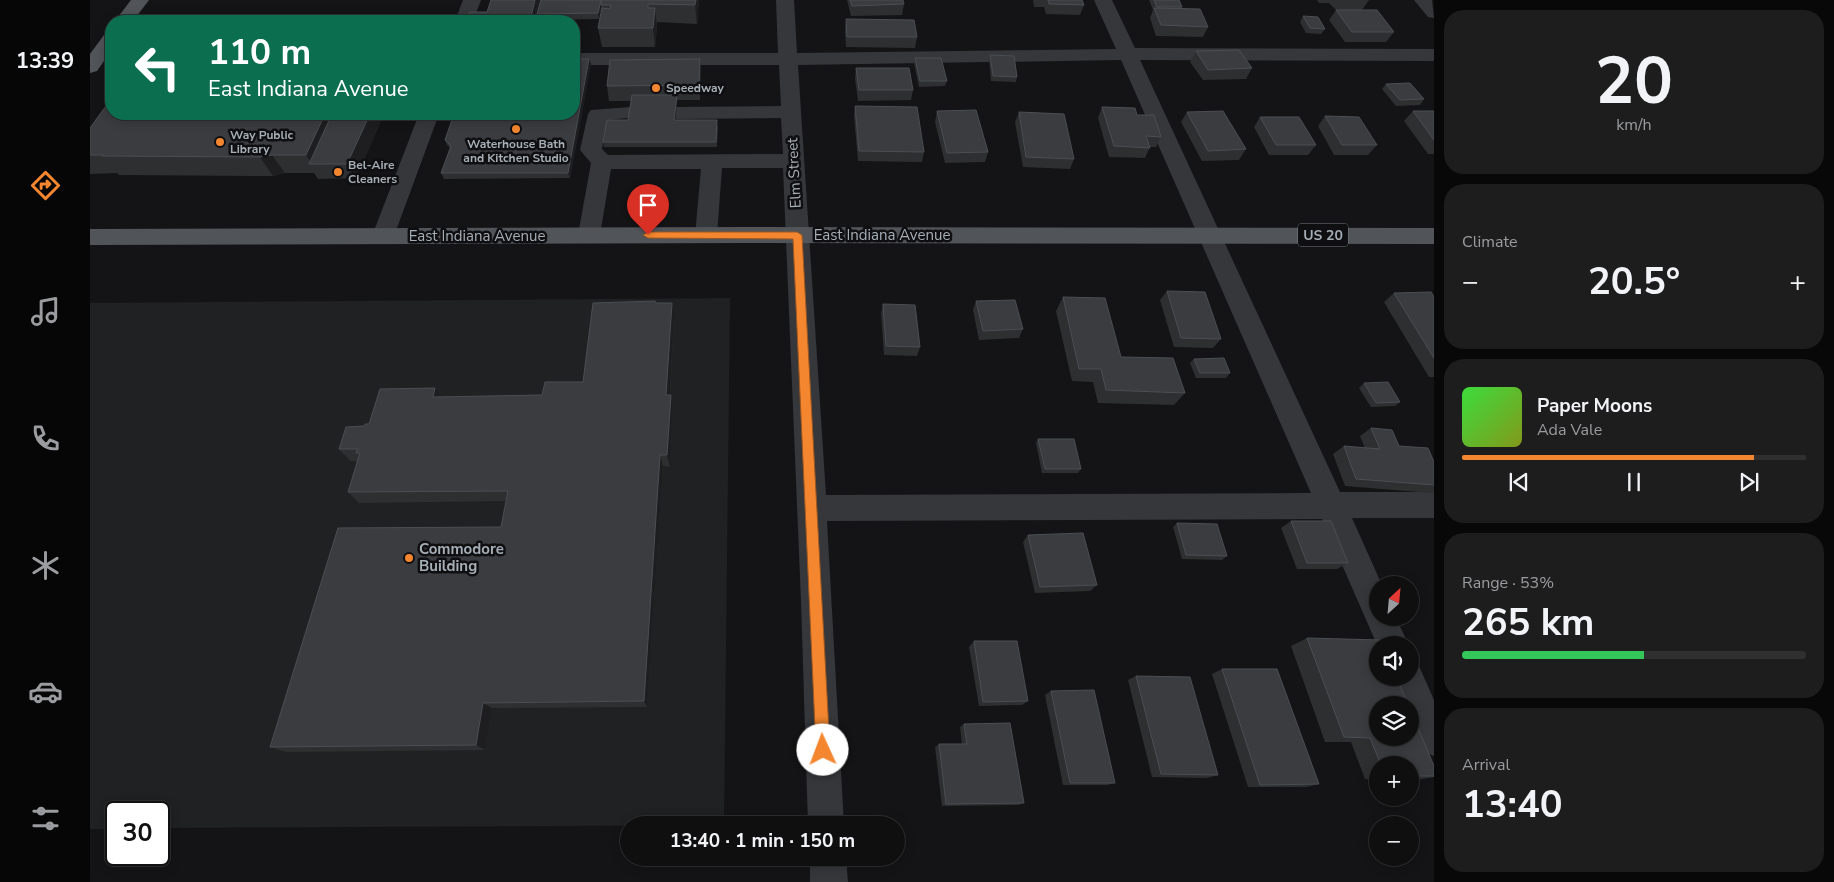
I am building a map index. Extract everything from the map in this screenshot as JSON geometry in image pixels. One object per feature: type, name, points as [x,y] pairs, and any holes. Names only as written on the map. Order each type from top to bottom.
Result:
[{"type":"main road","points":[[129,15],[140,0]]},
{"type":"main road","points":[[93,60],[105,46]]},
{"type":"main road","name":"East Indiana Avenue","points":[[90,237],[589,235],[1434,236]]},
{"type":"street","points":[[466,15],[472,0]]},
{"type":"street","name":"Elm Street","points":[[785,0],[812,508],[826,816]]},
{"type":"street","points":[[1103,0],[1211,235],[1369,591]]},
{"type":"street","points":[[1423,0],[1434,13]]},
{"type":"street","points":[[580,59],[789,59],[1129,54],[1434,55]]},
{"type":"street","points":[[687,117],[790,112]]},
{"type":"street","points":[[602,162],[591,150],[598,114],[631,113]]},
{"type":"street","points":[[382,236],[427,120]]},
{"type":"street","points":[[602,162],[632,154],[689,155],[712,162],[793,161]]},
{"type":"street","points":[[589,235],[602,162]]},
{"type":"street","points":[[706,235],[712,162]]},
{"type":"street","points":[[812,508],[1434,506]]},
{"type":"street","points":[[1411,686],[1434,739]]},
{"type":"street","points":[[828,866],[829,882]]},
{"type":"shaded area","name":"Commodore Building","points":[[730,298],[724,816],[620,816],[620,826],[170,828],[170,801],[105,801],[105,829],[90,829],[90,303]]},
{"type":"building","points":[[491,0],[535,0],[531,15],[469,15],[470,12],[487,12]]},
{"type":"building","points":[[541,0],[601,0],[598,13],[537,14]]},
{"type":"building","points":[[601,0],[696,0],[695,5],[648,4],[648,8],[655,8],[653,28],[598,28],[602,8],[610,9],[611,5],[601,5]]},
{"type":"building","points":[[850,0],[903,0],[904,4],[852,6]]},
{"type":"building","points":[[1048,0],[1082,0],[1084,5],[1049,4]]},
{"type":"building","points":[[1154,0],[1179,0],[1182,7],[1157,7]]},
{"type":"building","points":[[1154,8],[1200,9],[1208,27],[1161,25]]},
{"type":"building","points":[[1336,10],[1377,10],[1394,32],[1352,32]]},
{"type":"building","points":[[1303,16],[1318,17],[1325,29],[1310,28]]},
{"type":"building","points":[[846,19],[914,20],[917,37],[847,37]]},
{"type":"building","points":[[1239,50],[1252,68],[1208,70],[1196,51]]},
{"type":"building","points":[[990,55],[1014,56],[1017,77],[993,76]]},
{"type":"building","points":[[915,58],[941,58],[947,81],[920,81]]},
{"type":"building","name":"Waterhouse Bath and Kitchen Studio","points":[[580,59],[589,59],[580,108]]},
{"type":"building","points":[[700,59],[699,85],[607,86],[610,60]]},
{"type":"building","points":[[856,68],[909,68],[913,90],[859,90]]},
{"type":"building","points":[[1410,83],[1424,99],[1400,100],[1386,84]]},
{"type":"building","name":"Speedway","points":[[632,95],[677,95],[674,120],[717,120],[716,142],[603,142],[607,120],[628,120]]},
{"type":"building","points":[[855,106],[917,107],[924,152],[859,151]]},
{"type":"building","points":[[105,107],[105,120],[322,120],[306,155],[260,157],[90,155],[90,128]]},
{"type":"building","points":[[1102,107],[1135,108],[1137,115],[1154,115],[1161,137],[1146,136],[1150,148],[1114,146]]},
{"type":"building","points":[[976,110],[988,152],[947,153],[937,111]]},
{"type":"building","points":[[1223,111],[1246,149],[1208,151],[1187,112]]},
{"type":"building","points":[[1413,111],[1434,111],[1434,140]]},
{"type":"building","points":[[1019,112],[1064,114],[1074,159],[1026,157]]},
{"type":"building","points":[[1325,116],[1359,117],[1377,145],[1342,145]]},
{"type":"building","points":[[1260,117],[1299,117],[1316,145],[1276,145]]},
{"type":"building","points":[[329,120],[367,120],[347,164],[309,164]]},
{"type":"building","name":"Waterhouse Bath and Kitchen Studio","points":[[452,120],[578,120],[568,173],[441,173],[451,146],[445,140]]},
{"type":"building","points":[[1167,291],[1205,292],[1221,339],[1181,338]]},
{"type":"building","points":[[1431,292],[1434,297],[1434,358],[1394,293]]},
{"type":"building","points":[[1063,297],[1105,298],[1121,357],[1173,358],[1185,393],[1106,390],[1101,369],[1079,369]]},
{"type":"building","points":[[1015,300],[1023,329],[983,331],[976,301]]},
{"type":"building","name":"Commodore Building","points":[[655,301],[656,303],[672,303],[666,395],[671,395],[667,455],[660,455],[644,701],[483,703],[476,745],[270,747],[338,528],[501,527],[508,491],[348,492],[360,453],[356,453],[358,449],[339,449],[346,427],[369,424],[380,389],[435,388],[433,397],[542,395],[545,382],[583,382],[593,303]]},
{"type":"building","points":[[883,304],[915,305],[920,347],[886,346]]},
{"type":"building","points":[[1224,358],[1230,373],[1200,373],[1194,359]]},
{"type":"building","points":[[1388,382],[1400,402],[1376,403],[1364,383]]},
{"type":"building","points":[[1371,428],[1392,430],[1399,446],[1428,448],[1434,462],[1434,485],[1356,479],[1344,446],[1380,449]]},
{"type":"building","points":[[1038,439],[1074,439],[1081,469],[1045,469]]},
{"type":"building","points":[[1291,521],[1331,521],[1348,563],[1307,563]]},
{"type":"building","points":[[1177,523],[1217,524],[1227,556],[1186,555]]},
{"type":"building","points":[[1083,533],[1097,585],[1040,587],[1028,535]]},
{"type":"building","points":[[1307,638],[1369,640],[1369,686],[1400,686],[1404,696],[1369,696],[1369,738],[1344,737]]},
{"type":"building","points":[[974,641],[1017,641],[1028,701],[983,702]]},
{"type":"building","points":[[1222,669],[1277,669],[1319,784],[1260,785]]},
{"type":"building","points":[[1136,676],[1190,677],[1218,775],[1161,774]]},
{"type":"building","points":[[1094,690],[1115,783],[1070,783],[1051,691]]},
{"type":"building","points":[[1010,723],[1024,803],[946,804],[939,744],[967,744],[964,724]]},
{"type":"building","points":[[1419,730],[1434,766],[1434,776],[1419,776],[1419,756],[1377,756],[1373,746],[1419,746]]},
{"type":"place","name":"Speedway","points":[[656,88]]},
{"type":"place","name":"Waterhouse Bath and Kitchen Studio","points":[[516,129]]},
{"type":"place","name":"Way Public Library","points":[[220,142]]},
{"type":"place","name":"Bel-Aire Cleaners","points":[[338,172]]},
{"type":"place","name":"Commodore Building","points":[[409,558]]},
{"type":"route","points":[[648,235],[797,235],[817,601],[823,750]]}]
